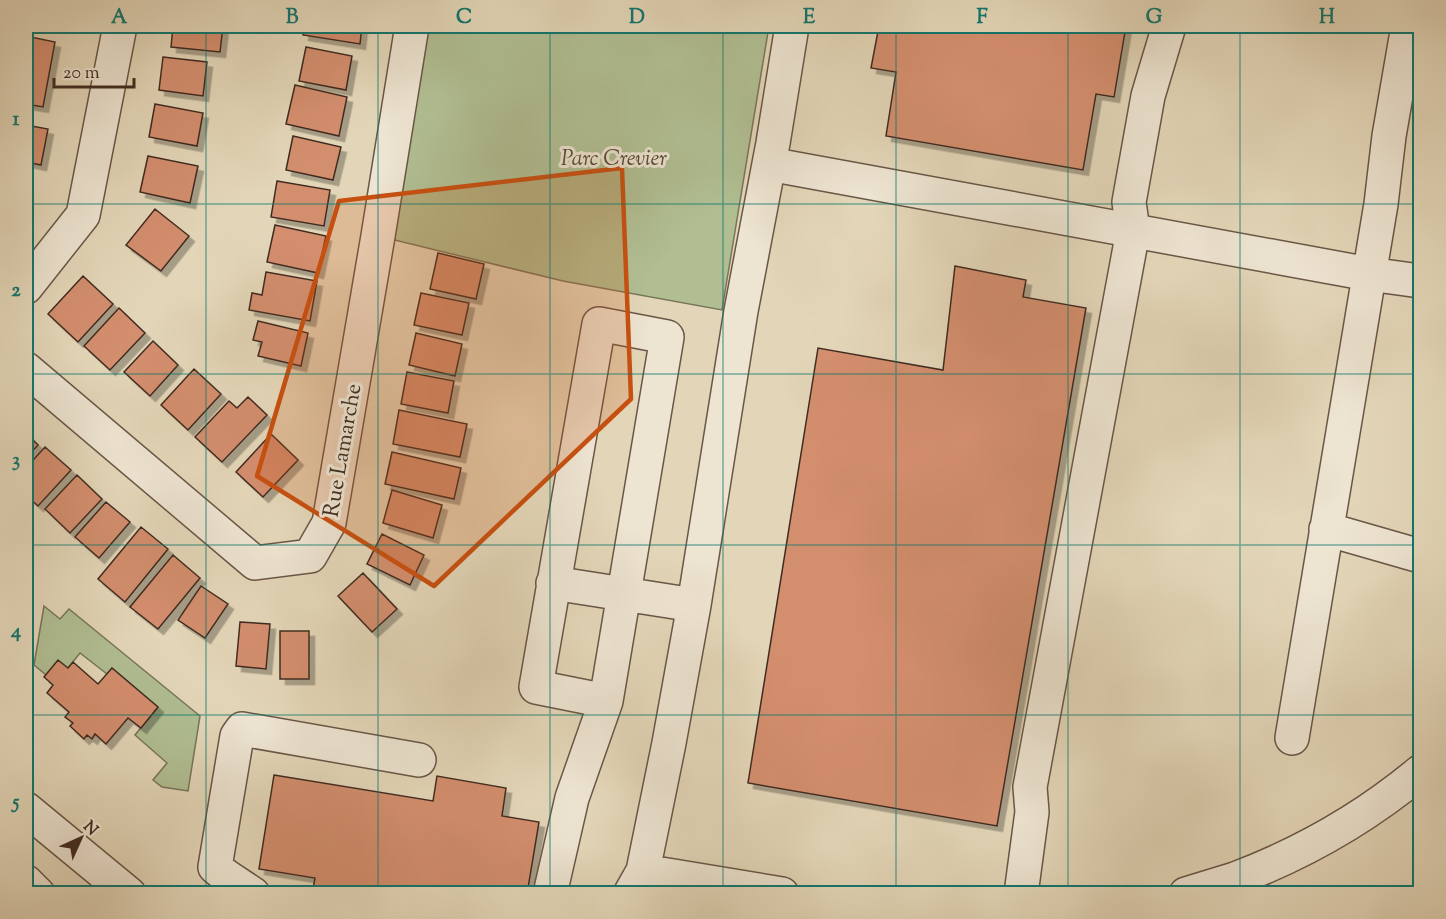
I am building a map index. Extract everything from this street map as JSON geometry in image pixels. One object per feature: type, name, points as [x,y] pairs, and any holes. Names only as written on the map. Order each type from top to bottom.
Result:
[{"type":"street","points":[[26,287],[83,215],[120,26]]},
{"type":"street","name":"Rue Lamarche","points":[[26,369],[255,563],[310,556],[329,523],[412,26]]},
{"type":"street","points":[[782,894],[641,886],[694,605],[741,311],[792,26]]},
{"type":"street","points":[[1021,894],[1032,812],[1030,787],[1133,231],[1129,202],[1148,96],[1169,26]]},
{"type":"street","points":[[1292,738],[1381,204],[1389,136],[1408,26]]},
{"type":"street","points":[[769,164],[1369,274],[1420,281]]},
{"type":"street","points":[[550,894],[572,798],[606,701],[667,337],[598,324],[536,687],[606,701]]},
{"type":"street","points":[[1326,529],[1420,556]]},
{"type":"street","points":[[553,583],[694,605]]},
{"type":"street","points":[[231,888],[215,867],[237,736],[242,729],[419,760]]},
{"type":"street","points":[[1186,894],[1244,875],[1336,831],[1375,806],[1420,772]]},
{"type":"street","points":[[26,809],[129,894]]},
{"type":"street","points":[[26,882],[39,894]]},
{"type":"highlighted area","points":[[622,168],[631,399],[434,586],[257,476],[339,201]]},
{"type":"green space","name":"Parc Crevier","points":[[413,26],[769,26],[722,310],[563,281],[378,236]]},
{"type":"green space","points":[[44,606],[60,619],[69,609],[200,716],[188,791],[162,787],[153,780],[167,763],[135,735],[158,707],[112,668],[107,674],[80,653],[68,668],[46,675],[34,665]]},
{"type":"building","points":[[173,26],[223,26],[220,52],[171,47]]},
{"type":"building","points":[[305,26],[362,26],[360,44],[303,35]]},
{"type":"building","points":[[879,26],[1126,26],[1114,97],[1096,94],[1083,170],[886,136],[896,72],[871,68]]},
{"type":"building","points":[[26,36],[55,42],[43,107],[26,104]]},
{"type":"building","points":[[306,47],[352,56],[346,90],[299,81]]},
{"type":"building","points":[[163,57],[207,62],[203,96],[159,90]]},
{"type":"building","points":[[295,85],[347,97],[339,136],[286,124]]},
{"type":"building","points":[[155,104],[203,113],[197,146],[149,137]]},
{"type":"building","points":[[26,125],[48,129],[41,165],[26,162]]},
{"type":"building","points":[[293,136],[341,147],[333,180],[286,170]]},
{"type":"building","points":[[148,156],[198,166],[190,203],[140,192]]},
{"type":"building","points":[[277,181],[330,190],[324,226],[271,217]]},
{"type":"building","points":[[155,209],[189,236],[161,271],[126,245]]},
{"type":"building","points":[[275,225],[326,236],[318,273],[267,262]]},
{"type":"building","points":[[438,253],[484,264],[476,299],[430,289]]},
{"type":"building","points":[[955,266],[1026,280],[1023,297],[1086,308],[997,826],[748,783],[818,348],[943,370]]},
{"type":"building","points":[[266,272],[317,281],[310,321],[249,310],[252,293],[262,295]]},
{"type":"building","points":[[83,276],[113,304],[78,342],[48,314]]},
{"type":"building","points":[[421,293],[469,303],[462,335],[414,325]]},
{"type":"building","points":[[119,308],[145,333],[110,370],[84,346]]},
{"type":"building","points":[[258,321],[308,333],[301,366],[258,356],[262,342],[253,340]]},
{"type":"building","points":[[416,333],[462,344],[455,376],[409,365]]},
{"type":"building","points":[[153,341],[178,365],[150,396],[124,372]]},
{"type":"building","points":[[194,369],[221,394],[188,430],[161,405]]},
{"type":"building","points":[[407,372],[454,381],[448,413],[401,404]]},
{"type":"building","points":[[248,397],[267,415],[222,462],[195,437],[229,401],[237,408]]},
{"type":"building","points":[[399,410],[467,424],[460,457],[393,444]]},
{"type":"building","points":[[26,433],[38,445],[26,458]]},
{"type":"building","points":[[271,434],[298,460],[263,497],[236,472]]},
{"type":"building","points":[[45,447],[71,470],[38,506],[26,495],[26,468]]},
{"type":"building","points":[[392,452],[461,468],[454,499],[385,484]]},
{"type":"building","points":[[77,475],[102,499],[70,533],[45,509]]},
{"type":"building","points":[[392,490],[442,505],[433,538],[383,523]]},
{"type":"building","points":[[106,502],[130,522],[99,558],[75,537]]},
{"type":"building","points":[[141,527],[168,549],[125,602],[98,579]]},
{"type":"building","points":[[382,534],[424,555],[410,585],[367,564]]},
{"type":"building","points":[[173,555],[200,578],[158,629],[130,607]]},
{"type":"building","points":[[363,573],[397,609],[372,632],[338,596]]},
{"type":"building","points":[[201,586],[228,604],[205,638],[178,620]]},
{"type":"building","points":[[240,622],[270,624],[266,669],[236,666]]},
{"type":"building","points":[[280,631],[309,631],[309,679],[280,679]]},
{"type":"building","points":[[58,660],[68,668],[73,662],[98,684],[112,668],[158,707],[141,728],[128,718],[106,744],[95,734],[92,739],[87,735],[84,739],[70,726],[73,723],[65,717],[69,712],[47,693],[53,685],[44,677]]},
{"type":"building","points":[[274,775],[433,801],[437,776],[506,788],[502,816],[539,822],[527,894],[312,894],[315,878],[259,869]]},
{"type":"building","points":[[1292,887],[1306,894],[1289,894]]}]
